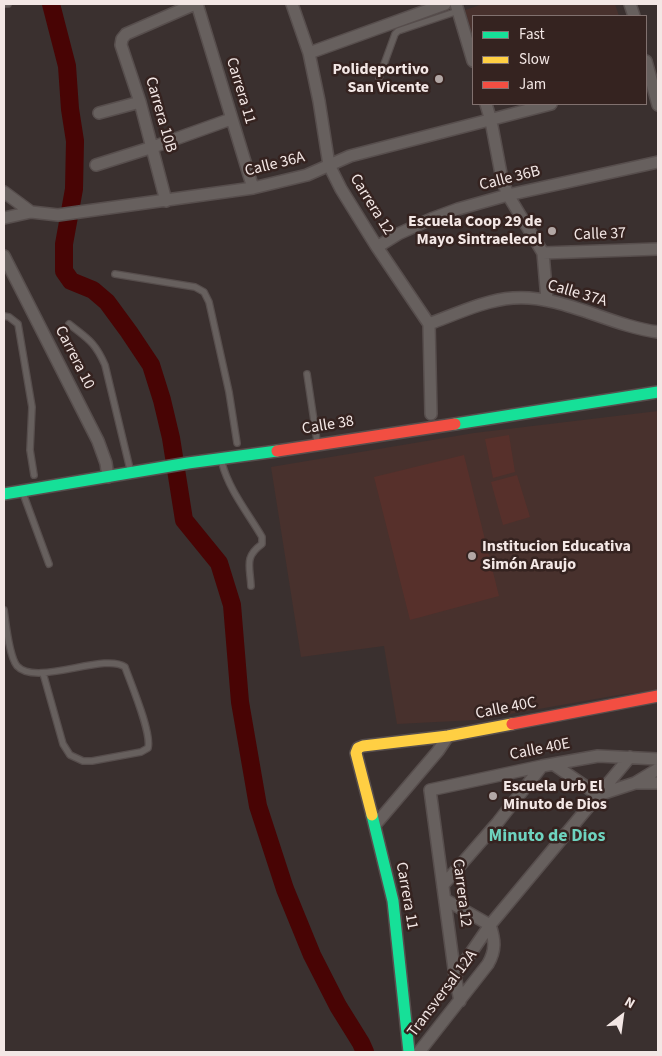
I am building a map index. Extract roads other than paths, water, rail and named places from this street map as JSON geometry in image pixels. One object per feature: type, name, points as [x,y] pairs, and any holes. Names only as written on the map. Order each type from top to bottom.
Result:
[{"type":"main road","name":"Calle 38","points":[[4,494],[220,458],[318,445],[658,392]]},
{"type":"main road","points":[[101,464],[133,459]]},
{"type":"main road","name":"Calle 40C","points":[[358,748],[448,736],[658,696]]},
{"type":"main road","name":"Carrera 11","points":[[358,748],[356,753],[393,901],[408,1052]]},
{"type":"street","name":"Carrera 10B","points":[[166,201],[153,147],[121,45],[122,39],[126,34],[196,4]]},
{"type":"street","name":"Carrera 11","points":[[196,4],[253,188]]},
{"type":"street","name":"Carrera 12","points":[[292,4],[309,53],[329,165],[341,189],[377,247],[429,324]]},
{"type":"street","points":[[309,53],[445,4]]},
{"type":"street","points":[[457,7],[472,58]]},
{"type":"street","points":[[648,77],[658,105]]},
{"type":"street","points":[[100,114],[140,102]]},
{"type":"street","points":[[486,105],[502,179],[508,195],[543,253],[547,300]]},
{"type":"street","name":"Calle 36A","points":[[31,212],[58,215],[80,213],[253,188],[307,175],[350,156],[547,105]]},
{"type":"street","points":[[96,165],[231,119]]},
{"type":"street","name":"Calle 36B","points":[[377,247],[398,234],[431,219],[508,195],[658,162]]},
{"type":"street","points":[[4,192],[31,212]]},
{"type":"street","points":[[4,218],[31,212]]},
{"type":"street","name":"Calle 37","points":[[543,253],[658,249]]},
{"type":"street","name":"Carrera 10","points":[[4,256],[98,441],[101,464],[108,477]]},
{"type":"street","name":"Calle 37A","points":[[429,324],[493,301],[513,298],[547,300],[631,327],[658,332]]},
{"type":"street","points":[[429,324],[431,414]]},
{"type":"street","points":[[375,825],[438,751],[448,736]]},
{"type":"street","name":"Calle 40E","points":[[430,790],[598,756],[658,758]]},
{"type":"street","name":"Transversal 12A","points":[[455,976],[490,925],[630,757]]},
{"type":"street","points":[[444,884],[547,765],[598,795],[636,783],[658,769]]},
{"type":"street","points":[[636,783],[658,783]]},
{"type":"street","name":"Carrera 12","points":[[430,790],[460,1001]]},
{"type":"street","points":[[446,900],[490,925]]},
{"type":"street","name":"Transversal 12A","points":[[419,1052],[492,958],[494,939],[490,925]]},
{"type":"lane","points":[[379,78],[395,34],[398,31],[457,7]]},
{"type":"lane","points":[[115,274],[195,288],[204,292],[209,302],[229,392],[237,443]]},
{"type":"lane","points":[[4,316],[9,316],[18,324],[32,407],[30,450],[34,475]]},
{"type":"lane","points":[[69,324],[98,349],[105,365],[133,459],[131,473]]},
{"type":"lane","points":[[307,374],[318,445]]},
{"type":"lane","points":[[220,458],[225,476],[262,538],[262,544],[253,550],[249,558],[251,586]]},
{"type":"lane","points":[[23,491],[49,564]]},
{"type":"lane","points":[[4,610],[13,659],[18,667],[26,671],[42,673],[120,663],[126,667],[149,742],[148,748],[141,752],[92,761],[83,761],[70,755],[63,744],[42,673]]},
{"type":"waterway","points":[[51,4],[67,66],[70,109],[75,141],[74,189],[64,244],[64,271],[71,281],[93,290],[107,302],[151,365],[171,438],[184,520],[219,563],[232,605],[240,702],[258,806],[285,889],[312,955],[338,1006],[365,1052]]},
{"type":"place","name":"Polideportivo San Vicente","points":[[439,79]]},
{"type":"place","name":"Escuela Coop 29 de Mayo Sintraelecol","points":[[552,231]]},
{"type":"place","name":"Institucion Educativa Simón Araujo","points":[[472,556]]},
{"type":"place","name":"Escuela Urb El Minuto de Dios","points":[[493,796]]},
{"type":"district","name":"Minuto de Dios","points":[[547,837]]}]
